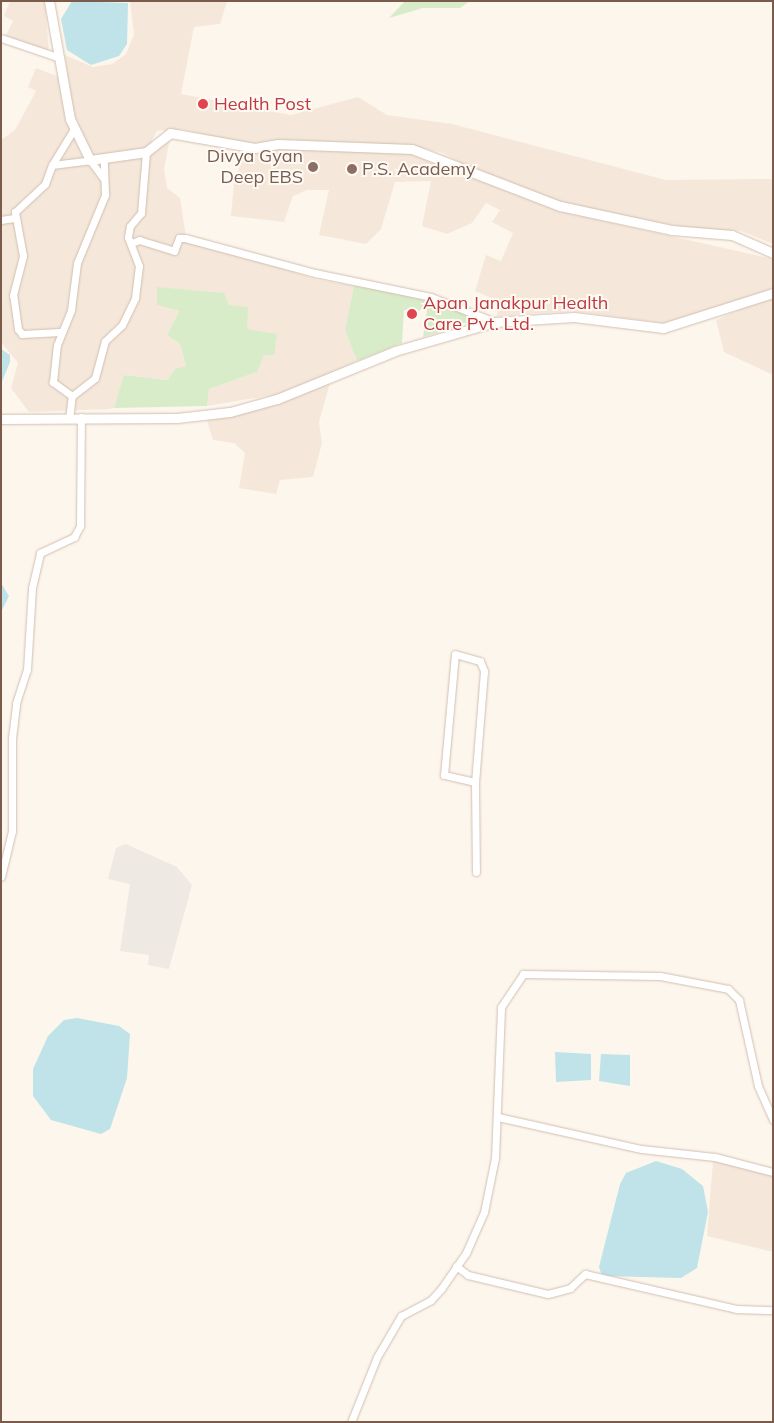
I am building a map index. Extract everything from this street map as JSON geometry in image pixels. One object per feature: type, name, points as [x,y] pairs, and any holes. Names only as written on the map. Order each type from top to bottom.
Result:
[{"type":"street","points":[[49,1],[57,57],[74,129],[90,160],[103,178]]},
{"type":"street","points":[[1,38],[57,57]]},
{"type":"street","points":[[1,220],[14,218],[44,184],[52,165],[74,129]]},
{"type":"street","points":[[52,165],[146,152],[170,133],[255,148],[278,144],[412,149],[434,154],[511,190],[560,206],[672,230],[732,235],[773,253]]},
{"type":"street","points":[[69,419],[72,396],[95,378],[105,341],[130,310],[139,273],[132,244],[128,238],[130,226],[141,213],[146,152]]},
{"type":"street","points":[[72,396],[53,382],[60,332],[71,310],[78,263],[105,195],[103,178],[104,158]]},
{"type":"street","points":[[14,218],[20,225],[23,256],[13,295],[18,329],[22,334],[60,332]]},
{"type":"street","points":[[132,244],[140,240],[174,251],[179,238],[185,238],[315,273],[431,297],[495,322]]},
{"type":"street","points":[[1,419],[69,419],[81,417],[177,418],[230,412],[277,399],[395,351],[495,322],[574,317],[663,328],[773,293]]},
{"type":"street","points":[[1,877],[12,831],[12,738],[16,703],[27,670],[32,588],[42,550],[74,537],[80,526],[81,417]]},
{"type":"street","points":[[475,782],[444,774],[455,654],[480,661],[484,671],[475,782],[476,872]]},
{"type":"street","points":[[352,1422],[377,1358],[401,1316],[431,1300],[456,1266],[484,1212],[498,1117],[502,1007],[517,978],[532,971],[567,976],[660,976],[728,989],[739,1000],[758,1086],[773,1120]]},
{"type":"street","points":[[498,1117],[641,1149],[714,1156],[773,1172]]},
{"type":"street","points":[[456,1266],[468,1275],[548,1294],[570,1288],[585,1274],[737,1309],[773,1310]]},
{"type":"shaded area","points":[[10,1],[45,1],[49,52],[5,37],[13,21],[4,16]]},
{"type":"shaded area","points":[[130,1],[227,1],[220,24],[194,27],[181,94],[291,115],[358,97],[387,115],[452,124],[666,180],[773,179],[773,244],[741,231],[694,229],[563,205],[484,176],[443,153],[422,148],[281,141],[241,144],[182,129],[157,131],[147,150],[94,157],[74,122],[65,55],[93,67],[112,64],[126,54],[134,35]]},
{"type":"shaded area","points":[[36,68],[59,77],[89,164],[152,154],[170,138],[164,169],[167,188],[180,198],[186,237],[318,280],[354,286],[345,330],[357,361],[285,393],[207,406],[209,389],[257,372],[247,329],[229,305],[158,288],[157,305],[179,311],[167,335],[180,344],[186,366],[168,380],[125,375],[114,408],[29,412],[11,388],[18,363],[1,342],[1,140],[15,130],[36,91],[28,87]]},
{"type":"shaded area","points":[[292,148],[412,152],[572,214],[773,259],[773,288],[671,324],[572,311],[497,316],[498,301],[475,291],[486,255],[501,261],[513,233],[492,222],[500,210],[486,203],[472,223],[447,234],[422,226],[431,181],[395,182],[381,229],[366,244],[319,235],[329,190],[307,190],[293,196],[284,222],[231,216],[234,183],[245,151]]},
{"type":"shaded area","points":[[773,295],[773,375],[724,352],[716,320]]},
{"type":"shaded area","points":[[330,383],[319,422],[322,443],[313,477],[280,480],[276,494],[239,488],[245,453],[234,443],[213,440],[207,421]]},
{"type":"shaded area","points":[[126,844],[177,867],[192,885],[169,969],[148,965],[149,955],[120,951],[130,884],[108,879],[116,848]]},
{"type":"shaded area","points":[[713,1161],[773,1174],[773,1252],[707,1236]]},
{"type":"green space","points":[[405,1],[470,1],[460,8],[423,8],[389,18]]},
{"type":"green space","points":[[354,286],[429,299],[479,320],[423,337],[427,311],[404,310],[402,343],[357,361],[345,330]]},
{"type":"green space","points":[[157,287],[224,293],[229,305],[248,307],[247,329],[277,334],[274,355],[264,355],[257,372],[209,389],[207,406],[114,408],[124,375],[168,380],[175,369],[186,366],[180,344],[167,335],[179,311],[157,305]]},
{"type":"water","points":[[72,1],[128,3],[127,44],[119,56],[91,65],[67,50],[61,19]]},
{"type":"water","points":[[1,349],[10,355],[10,362],[1,384]]},
{"type":"water","points":[[1,583],[9,596],[1,612]]},
{"type":"water","points":[[77,1018],[119,1026],[130,1034],[127,1078],[110,1129],[101,1134],[51,1120],[33,1096],[33,1069],[48,1036],[64,1020]]},
{"type":"water","points":[[555,1052],[591,1054],[591,1080],[556,1082]]},
{"type":"water","points":[[601,1054],[630,1055],[630,1086],[599,1081]]},
{"type":"water","points":[[656,1161],[682,1169],[703,1186],[708,1212],[697,1268],[681,1278],[602,1276],[599,1267],[620,1184],[626,1173]]},
{"type":"place","name":"Health Post","points":[[203,104]]},
{"type":"place","name":"Divya Gyan Deep EBS","points":[[313,167]]},
{"type":"place","name":"P.S. Academy","points":[[352,169]]},
{"type":"place","name":"Apan Janakpur Health Care Pvt. Ltd.","points":[[412,314]]}]
